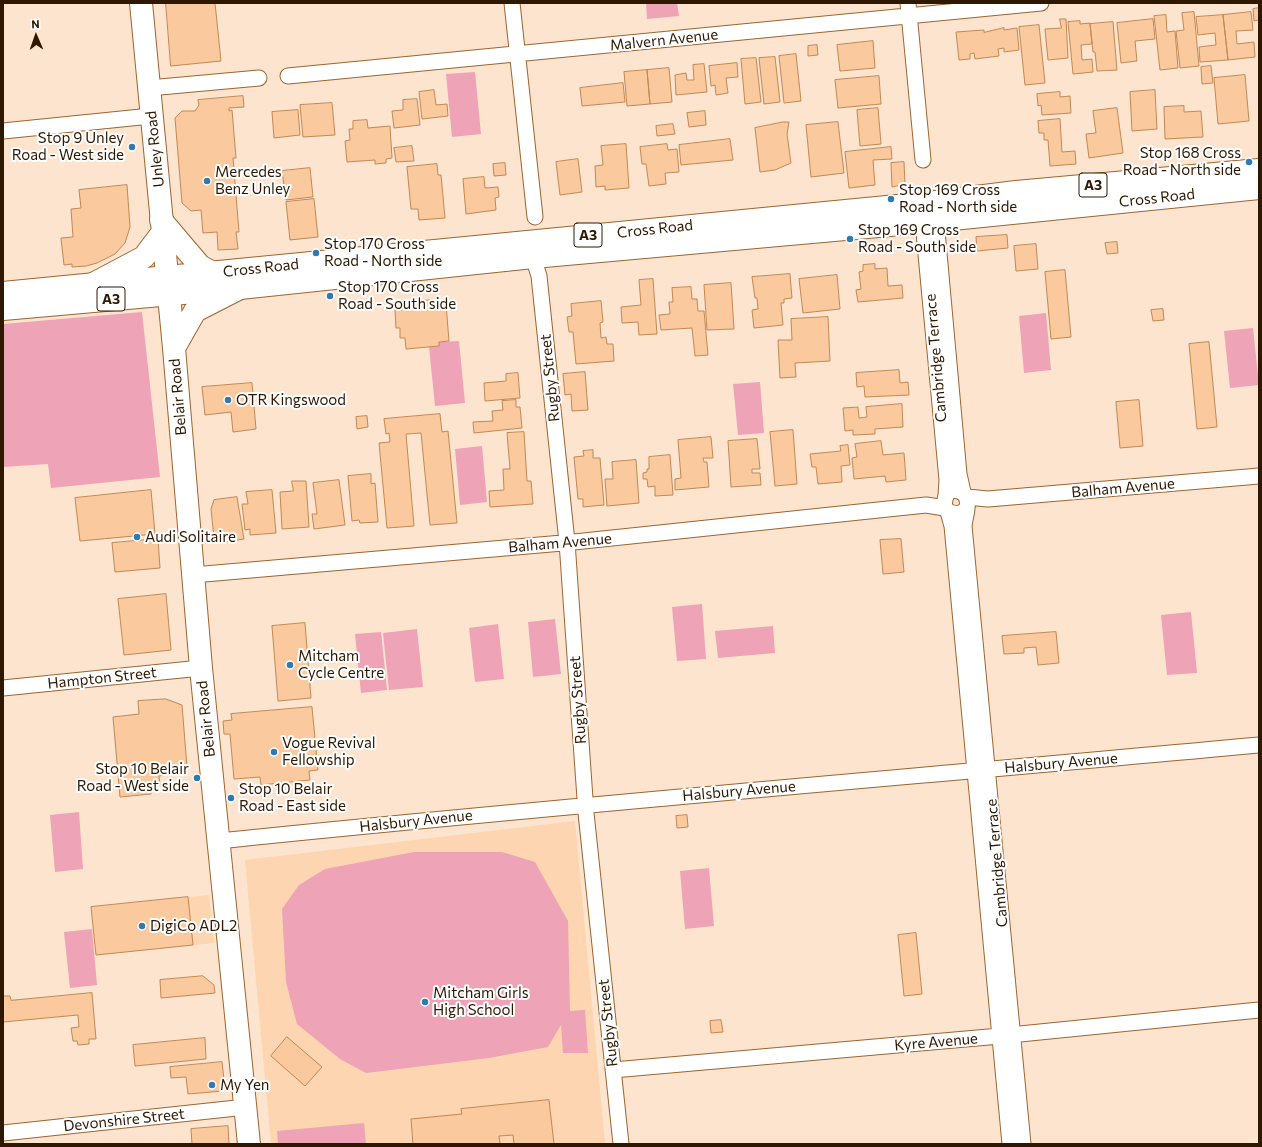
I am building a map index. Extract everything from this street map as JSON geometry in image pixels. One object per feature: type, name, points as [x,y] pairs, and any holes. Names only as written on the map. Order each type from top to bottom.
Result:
[{"type":"main road","name":"Unley Road","points":[[141,3],[168,286]]},
{"type":"main road","name":"Cross Road","points":[[3,293],[90,286],[240,288],[929,215],[1016,192],[1259,170]]},
{"type":"main road","name":"Cross Road","points":[[3,309],[168,286],[213,273],[1259,188]]},
{"type":"main road","points":[[90,286],[144,257],[162,226],[200,266],[213,273]]},
{"type":"main road","name":"Belair Road","points":[[168,286],[201,668],[249,1144]]},
{"type":"main road","points":[[174,348],[195,311],[240,288]]},
{"type":"street","points":[[512,3],[535,216]]},
{"type":"street","name":"Malvern Avenue","points":[[288,76],[517,55],[909,10],[1041,3]]},
{"type":"street","points":[[909,10],[923,160]]},
{"type":"street","points":[[149,88],[260,78]]},
{"type":"street","points":[[3,131],[151,116]]},
{"type":"street","name":"Cambridge Terrace","points":[[929,215],[951,451],[965,501],[965,597],[968,635],[1017,1143]]},
{"type":"street","name":"Rugby Street","points":[[533,257],[540,276],[567,542],[585,804],[621,1144]]},
{"type":"street","name":"Cambridge Terrace","points":[[951,451],[947,480],[946,503],[952,526],[965,597]]},
{"type":"street","name":"Balham Avenue","points":[[965,501],[1259,476]]},
{"type":"street","points":[[952,491],[965,501],[959,514],[946,503],[952,491]]},
{"type":"street","name":"Balham Avenue","points":[[193,575],[567,542],[946,503]]},
{"type":"street","name":"Hampton Street","points":[[3,688],[201,668]]},
{"type":"street","name":"Halsbury Avenue","points":[[219,841],[585,804],[982,771],[1259,745]]},
{"type":"street","name":"Kyre Avenue","points":[[613,1070],[1006,1035],[1259,1010]]},
{"type":"street","name":"Devonshire Street","points":[[3,1133],[246,1107]]},
{"type":"shaded area","points":[[646,3],[677,3],[679,16],[647,19]]},
{"type":"shaded area","points":[[475,72],[481,134],[452,137],[446,74]]},
{"type":"shaded area","points":[[142,312],[160,477],[51,488],[48,464],[3,467],[3,324]]},
{"type":"shaded area","points":[[1046,313],[1051,370],[1024,373],[1019,316]]},
{"type":"shaded area","points":[[1253,328],[1259,385],[1230,388],[1224,331]]},
{"type":"shaded area","points":[[459,341],[465,403],[435,406],[429,347],[439,346],[439,342]]},
{"type":"shaded area","points":[[760,382],[764,433],[738,435],[733,384]]},
{"type":"shaded area","points":[[482,446],[487,502],[460,505],[455,449]]},
{"type":"shaded area","points":[[702,604],[706,659],[677,661],[672,607]]},
{"type":"shaded area","points":[[1191,612],[1197,673],[1167,675],[1161,615]]},
{"type":"shaded area","points":[[555,619],[561,674],[533,677],[528,622]]},
{"type":"shaded area","points":[[498,624],[504,679],[475,682],[469,628]]},
{"type":"shaded area","points":[[773,626],[775,653],[718,658],[715,631]]},
{"type":"shaded area","points":[[417,629],[423,687],[389,690],[383,633]]},
{"type":"shaded area","points":[[381,632],[387,690],[361,693],[355,634]]},
{"type":"shaded area","points":[[79,812],[83,869],[55,872],[50,815]]},
{"type":"shaded area","name":"Mitcham Girls High School","points":[[575,821],[605,1144],[271,1144],[245,860]]},
{"type":"shaded area","points":[[414,852],[502,852],[535,862],[568,921],[570,1011],[585,1010],[588,1053],[563,1053],[561,1025],[548,1047],[489,1058],[366,1073],[340,1059],[297,1024],[286,982],[282,909],[299,885],[325,869]]},
{"type":"shaded area","points":[[709,868],[714,926],[685,929],[680,871]]},
{"type":"shaded area","name":"DigiCo ADL2","points":[[209,895],[214,943],[96,955],[91,907]]},
{"type":"shaded area","points":[[92,929],[97,985],[70,988],[64,932]]},
{"type":"shaded area","points":[[364,1123],[366,1144],[278,1144],[277,1131]]},
{"type":"building","points":[[166,3],[215,3],[221,61],[171,66]]},
{"type":"building","points":[[1259,8],[1259,20],[1254,21],[1253,9]]},
{"type":"building","points":[[1194,12],[1199,66],[1180,68],[1176,31],[1184,30],[1182,13]]},
{"type":"building","points":[[1251,12],[1253,30],[1236,31],[1237,44],[1254,42],[1255,57],[1228,60],[1223,15]]},
{"type":"building","points":[[1166,15],[1167,32],[1175,31],[1178,68],[1160,70],[1154,16]]},
{"type":"building","points":[[1223,15],[1228,60],[1200,62],[1199,47],[1216,45],[1215,33],[1198,35],[1196,17]]},
{"type":"building","points":[[1060,19],[1066,19],[1068,58],[1048,60],[1045,29],[1061,28]]},
{"type":"building","points":[[1153,19],[1155,39],[1135,41],[1137,61],[1121,63],[1117,23]]},
{"type":"building","points":[[1080,21],[1080,24],[1090,23],[1092,44],[1081,45],[1082,60],[1092,59],[1093,72],[1073,74],[1068,22]]},
{"type":"building","points":[[1113,22],[1117,70],[1097,71],[1090,24]]},
{"type":"building","points":[[1039,25],[1045,83],[1025,85],[1019,27]]},
{"type":"building","points":[[1004,28],[1004,30],[1017,28],[1019,50],[1004,52],[1004,48],[998,49],[999,56],[975,59],[974,53],[970,54],[970,59],[959,60],[956,32],[984,30],[984,32]]},
{"type":"building","points":[[873,41],[875,68],[840,71],[837,45]]},
{"type":"building","points":[[817,45],[818,55],[808,56],[808,46]]},
{"type":"building","points":[[796,54],[801,101],[784,103],[779,56]]},
{"type":"building","points":[[775,57],[780,102],[764,104],[759,58]]},
{"type":"building","points":[[756,58],[761,102],[745,104],[741,59]]},
{"type":"building","points":[[737,63],[738,77],[726,78],[728,93],[716,95],[715,85],[711,86],[709,66]]},
{"type":"building","points":[[704,64],[707,92],[676,95],[675,75],[686,73],[687,80],[694,80],[693,65]]},
{"type":"building","points":[[1211,66],[1213,83],[1202,84],[1201,67]]},
{"type":"building","points":[[669,68],[672,102],[650,104],[647,70]]},
{"type":"building","points":[[647,70],[650,104],[627,106],[624,72]]},
{"type":"building","points":[[1245,75],[1249,121],[1218,124],[1214,78]]},
{"type":"building","points":[[879,76],[881,104],[838,108],[835,80]]},
{"type":"building","points":[[623,83],[625,102],[582,106],[580,88]]},
{"type":"building","points":[[434,90],[436,105],[447,104],[448,116],[422,119],[419,92]]},
{"type":"building","points":[[1155,90],[1157,129],[1132,131],[1130,92]]},
{"type":"building","points":[[1060,92],[1060,97],[1070,96],[1071,113],[1042,115],[1041,105],[1038,106],[1037,94]]},
{"type":"building","name":"Mercedes Benz Unley","points":[[243,96],[244,107],[229,108],[229,111],[232,110],[236,158],[233,158],[239,232],[236,232],[238,249],[218,250],[217,232],[203,233],[201,210],[191,211],[182,203],[175,118],[182,111],[195,111],[199,105],[198,100]]},
{"type":"building","points":[[417,99],[420,125],[394,128],[392,111],[403,110],[403,100]]},
{"type":"building","points":[[332,103],[335,135],[303,137],[300,105]]},
{"type":"building","points":[[1184,106],[1184,112],[1201,111],[1203,137],[1165,139],[1164,107]]},
{"type":"building","points":[[878,108],[881,144],[860,146],[857,110]]},
{"type":"building","points":[[1117,108],[1123,153],[1089,158],[1086,134],[1096,133],[1093,111]]},
{"type":"building","points":[[298,110],[300,135],[274,138],[272,112]]},
{"type":"building","points":[[705,111],[706,125],[689,127],[687,113]]},
{"type":"building","points":[[1060,119],[1062,152],[1075,151],[1076,164],[1050,166],[1048,140],[1044,140],[1044,133],[1039,133],[1038,121]]},
{"type":"building","points":[[367,120],[368,128],[390,126],[392,158],[386,159],[386,163],[375,164],[375,160],[347,162],[345,141],[350,140],[349,129],[353,129],[353,121]]},
{"type":"building","points":[[789,122],[787,134],[791,163],[775,170],[760,172],[755,128]]},
{"type":"building","points":[[838,122],[844,173],[811,177],[806,125]]},
{"type":"building","points":[[673,124],[675,134],[657,136],[656,126]]},
{"type":"building","points":[[730,139],[733,160],[681,165],[679,145]]},
{"type":"building","points":[[626,144],[629,188],[605,190],[605,186],[596,187],[595,166],[603,165],[601,146]]},
{"type":"building","points":[[667,144],[668,150],[677,149],[679,172],[665,173],[666,184],[649,186],[646,164],[642,164],[640,147]]},
{"type":"building","points":[[412,146],[414,161],[396,162],[394,148]]},
{"type":"building","points":[[891,147],[892,159],[873,160],[875,185],[849,188],[845,152]]},
{"type":"building","points":[[578,159],[582,192],[560,195],[556,162]]},
{"type":"building","points":[[904,162],[905,184],[892,187],[891,163]]},
{"type":"building","points":[[505,163],[506,175],[494,176],[493,164]]},
{"type":"building","points":[[437,164],[438,175],[441,175],[445,218],[419,220],[418,209],[411,209],[407,167]]},
{"type":"building","points":[[310,168],[313,197],[286,200],[282,171]]},
{"type":"building","points":[[484,177],[485,188],[498,187],[499,197],[495,198],[496,210],[466,214],[463,179]]},
{"type":"building","points":[[127,185],[130,227],[125,243],[115,254],[97,263],[86,266],[72,267],[72,264],[64,265],[61,238],[73,237],[71,209],[81,208],[79,190]]},
{"type":"building","points":[[314,199],[318,237],[290,240],[286,202]]},
{"type":"building","points":[[1007,235],[1008,248],[977,251],[976,237]]},
{"type":"building","points":[[1117,242],[1118,253],[1107,254],[1105,243]]},
{"type":"building","points":[[1036,244],[1038,269],[1016,271],[1014,246]]},
{"type":"building","points":[[875,264],[875,269],[887,268],[888,286],[902,285],[903,298],[858,302],[856,290],[861,289],[859,272],[863,271],[863,265]]},
{"type":"building","points":[[1065,270],[1071,337],[1051,339],[1045,272]]},
{"type":"building","points":[[790,274],[792,298],[784,299],[784,303],[781,303],[783,325],[754,328],[752,310],[758,309],[752,277]]},
{"type":"building","points":[[837,275],[840,309],[803,313],[799,279]]},
{"type":"building","points":[[653,279],[657,334],[639,335],[638,322],[622,323],[621,307],[641,305],[639,280]]},
{"type":"building","points":[[731,283],[734,329],[707,330],[704,285]]},
{"type":"building","points":[[691,287],[692,299],[697,299],[698,311],[704,311],[708,355],[695,356],[692,328],[661,330],[659,315],[670,314],[669,302],[673,302],[672,288]]},
{"type":"building","points":[[432,300],[432,305],[446,304],[449,341],[439,342],[439,346],[406,349],[405,338],[400,338],[400,328],[396,328],[395,310],[402,310],[401,303]]},
{"type":"building","points":[[601,301],[603,322],[600,323],[601,338],[606,337],[607,344],[613,344],[614,361],[576,364],[573,332],[569,332],[567,317],[572,316],[571,304]]},
{"type":"building","points":[[1163,309],[1164,320],[1153,321],[1151,310]]},
{"type":"building","points":[[828,317],[830,361],[795,363],[796,377],[780,378],[778,340],[792,340],[791,319]]},
{"type":"building","points":[[1209,342],[1217,427],[1197,429],[1189,344]]},
{"type":"building","points":[[899,370],[900,383],[908,382],[909,395],[865,397],[864,386],[857,387],[856,373]]},
{"type":"building","points":[[585,372],[588,410],[572,411],[571,394],[565,395],[563,374]]},
{"type":"building","points":[[518,373],[520,398],[485,401],[484,383],[506,381],[506,374]]},
{"type":"building","name":"OTR Kingswood","points":[[252,383],[256,429],[233,432],[231,412],[205,415],[202,387]]},
{"type":"building","points":[[516,400],[516,407],[520,407],[522,428],[474,433],[473,422],[493,421],[492,411],[503,410],[502,401]]},
{"type":"building","points":[[1139,400],[1143,446],[1120,448],[1116,402]]},
{"type":"building","points":[[902,404],[903,427],[875,429],[875,434],[853,435],[853,430],[845,431],[843,408],[858,407],[859,418],[867,417],[866,407]]},
{"type":"building","points":[[440,414],[442,432],[448,431],[457,523],[430,525],[421,433],[406,434],[414,526],[387,528],[379,443],[390,442],[389,433],[386,434],[384,419]]},
{"type":"building","points":[[367,416],[368,427],[357,429],[356,417]]},
{"type":"building","points":[[793,430],[797,484],[775,486],[770,432]]},
{"type":"building","points":[[524,432],[527,481],[531,481],[533,504],[490,507],[489,491],[504,490],[503,469],[510,469],[507,433]]},
{"type":"building","points":[[711,437],[713,458],[703,458],[704,462],[707,462],[709,487],[675,490],[675,479],[681,478],[678,440]]},
{"type":"building","points":[[757,439],[760,469],[752,469],[752,473],[760,473],[761,485],[731,487],[728,441]]},
{"type":"building","points":[[881,441],[883,455],[904,453],[906,480],[886,482],[885,476],[854,479],[852,458],[857,457],[855,444]]},
{"type":"building","points":[[848,445],[850,465],[841,466],[842,482],[818,484],[816,467],[812,467],[810,454],[841,451],[840,446]]},
{"type":"building","points":[[593,450],[593,458],[600,458],[604,505],[583,507],[583,499],[578,499],[574,457],[584,456],[583,451]]},
{"type":"building","points":[[670,455],[673,495],[655,496],[655,486],[648,487],[647,479],[643,479],[643,473],[647,472],[647,469],[649,469],[649,457]]},
{"type":"building","points":[[636,460],[639,503],[607,506],[605,479],[613,479],[612,462]]},
{"type":"building","points":[[371,474],[371,484],[375,483],[378,522],[360,523],[359,520],[352,521],[348,476]]},
{"type":"building","points":[[339,480],[345,525],[314,529],[312,514],[317,514],[313,483]]},
{"type":"building","points":[[292,481],[306,481],[309,527],[282,529],[280,492],[293,491]]},
{"type":"building","points":[[151,490],[155,534],[80,541],[75,498]]},
{"type":"building","points":[[272,490],[276,533],[250,535],[250,529],[245,530],[242,504],[248,504],[246,492]]},
{"type":"building","points":[[237,497],[244,539],[219,543],[214,538],[211,509],[214,500]]},
{"type":"building","points":[[158,539],[160,568],[115,572],[112,543]]},
{"type":"building","points":[[901,539],[904,572],[883,574],[880,540]]},
{"type":"building","points":[[166,594],[171,650],[124,655],[118,599]]},
{"type":"building","points":[[305,623],[311,698],[278,701],[272,626]]},
{"type":"building","points":[[1056,632],[1059,663],[1038,665],[1036,647],[1024,648],[1024,653],[1004,654],[1002,636]]},
{"type":"building","points":[[166,699],[182,705],[187,767],[174,774],[159,776],[160,785],[151,786],[151,794],[120,797],[113,717],[139,714],[138,701]]},
{"type":"building","name":"Vogue Revival Fellowship","points":[[312,707],[318,770],[309,771],[310,780],[261,785],[260,777],[234,779],[230,734],[224,734],[223,721],[232,720],[231,714]]},
{"type":"building","points":[[687,815],[688,827],[677,828],[676,816]]},
{"type":"building","name":"DigiCo ADL2","points":[[188,897],[193,945],[96,955],[91,907]]},
{"type":"building","points":[[916,933],[922,994],[904,996],[898,935]]},
{"type":"building","points":[[203,976],[214,985],[215,993],[161,998],[160,980]]},
{"type":"building","points":[[92,993],[96,1039],[89,1039],[89,1044],[78,1045],[77,1041],[73,1041],[71,1028],[79,1027],[78,1015],[3,1022],[3,996],[10,996],[11,1000]]},
{"type":"building","points":[[721,1020],[723,1032],[711,1033],[710,1021]]},
{"type":"building","points":[[287,1037],[322,1067],[305,1086],[271,1056]]},
{"type":"building","points":[[205,1038],[206,1059],[135,1066],[133,1045]]},
{"type":"building","points":[[222,1062],[225,1088],[223,1091],[188,1094],[186,1077],[171,1078],[170,1067]]},
{"type":"building","points":[[549,1100],[554,1144],[514,1144],[513,1135],[499,1136],[500,1144],[413,1144],[411,1119],[462,1114],[461,1109]]},
{"type":"building","points":[[228,1126],[229,1144],[192,1144],[191,1129]]},
{"type":"place","name":"Stop 9 Unley Road - West side","points":[[132,147]]},
{"type":"place","name":"Stop 168 Cross Road - North side","points":[[1249,162]]},
{"type":"place","name":"Mercedes Benz Unley","points":[[207,181]]},
{"type":"place","name":"Stop 169 Cross Road - North side","points":[[891,199]]},
{"type":"place","name":"Stop 169 Cross Road - South side","points":[[850,239]]},
{"type":"place","name":"Stop 170 Cross Road - North side","points":[[316,253]]},
{"type":"place","name":"Stop 170 Cross Road - South side","points":[[330,296]]},
{"type":"place","name":"OTR Kingswood","points":[[228,400]]},
{"type":"place","name":"Audi Solitaire","points":[[137,537]]},
{"type":"place","name":"Mitcham Cycle Centre","points":[[290,665]]},
{"type":"place","name":"Vogue Revival Fellowship","points":[[274,752]]},
{"type":"place","name":"Stop 10 Belair Road - West side","points":[[197,778]]},
{"type":"place","name":"Stop 10 Belair Road - East side","points":[[231,798]]},
{"type":"place","name":"DigiCo ADL2","points":[[142,926]]},
{"type":"place","name":"Mitcham Girls High School","points":[[425,1002]]},
{"type":"place","name":"My Yen","points":[[212,1085]]}]
